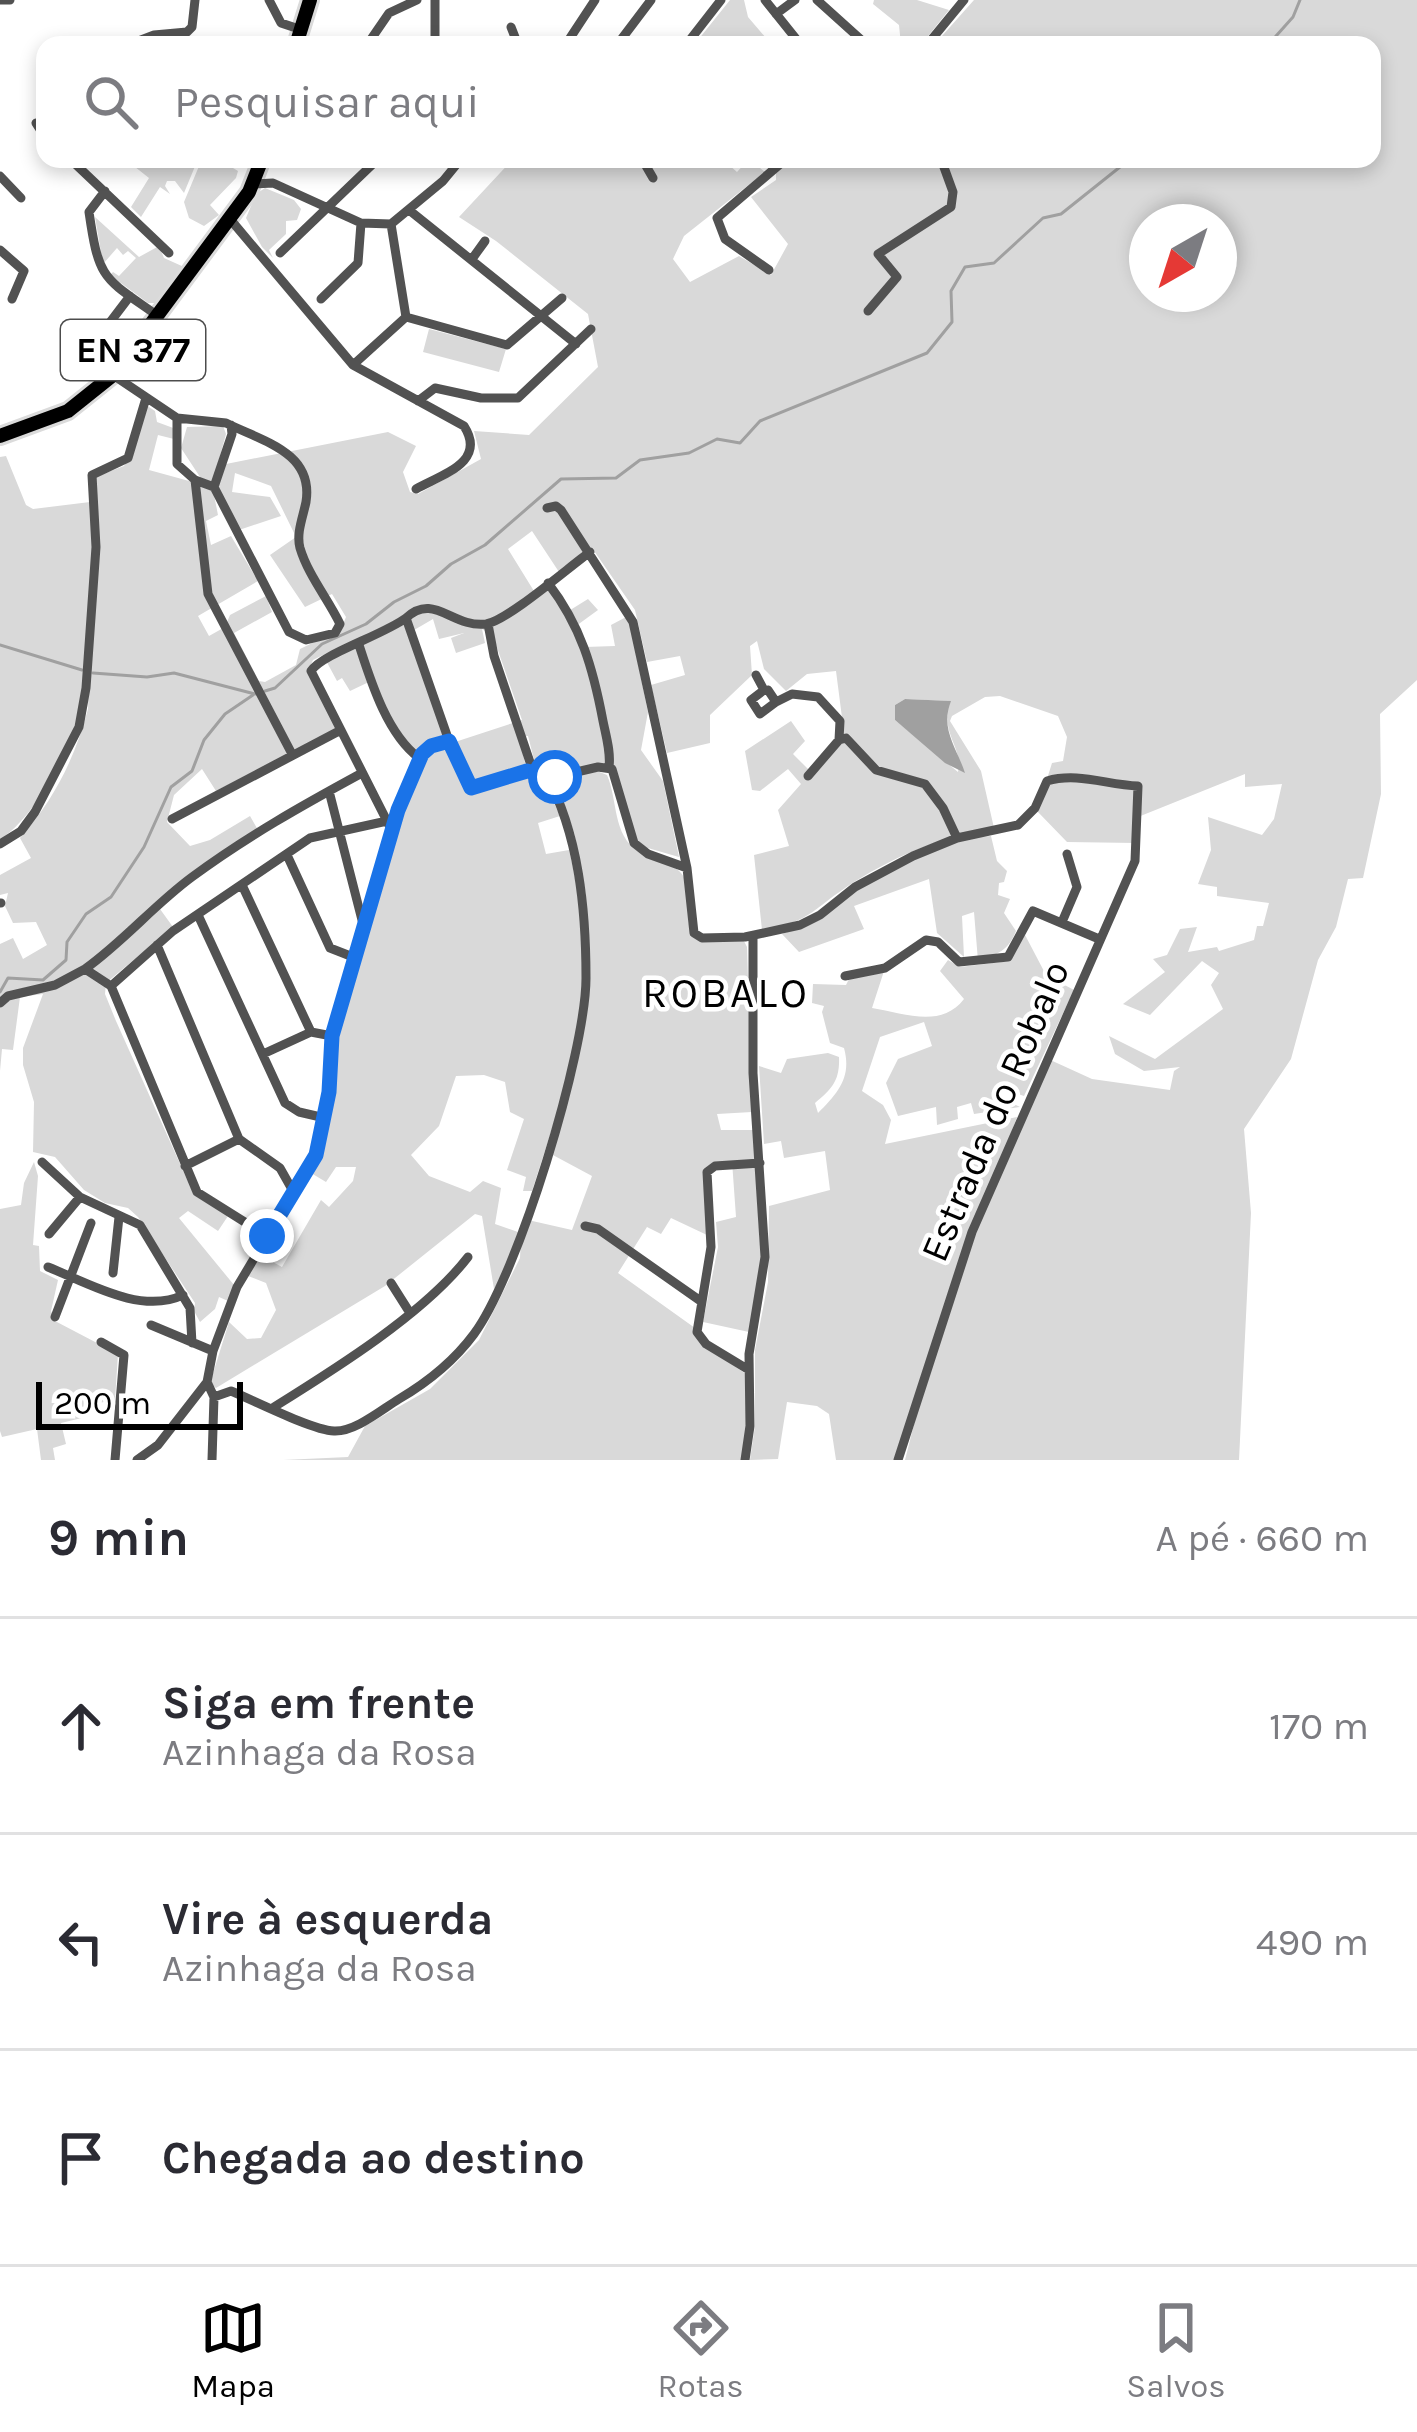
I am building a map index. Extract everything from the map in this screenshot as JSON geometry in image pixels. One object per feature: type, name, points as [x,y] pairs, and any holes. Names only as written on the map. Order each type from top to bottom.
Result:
[{"type":"main road","points":[[298,36],[310,0]]},
{"type":"main road","name":"EN 377","points":[[0,436],[68,411],[112,375],[230,219],[259,168]]},
{"type":"street","points":[[0,0],[10,0]]},
{"type":"street","points":[[151,36],[187,32],[192,27],[195,0]]},
{"type":"street","points":[[269,0],[281,23],[297,36]]},
{"type":"street","points":[[435,0],[435,36]]},
{"type":"street","points":[[571,36],[595,0]]},
{"type":"street","points":[[693,36],[721,0]]},
{"type":"street","points":[[765,0],[794,36]]},
{"type":"street","points":[[776,14],[795,0]]},
{"type":"street","points":[[817,0],[857,36]]},
{"type":"street","points":[[934,36],[964,0]]},
{"type":"street","points":[[623,36],[648,1]]},
{"type":"street","points":[[372,36],[382,20],[411,2],[424,7],[434,25]]},
{"type":"street","points":[[511,27],[514,36]]},
{"type":"street","points":[[80,168],[170,253]]},
{"type":"street","points":[[280,253],[369,168]]},
{"type":"street","points":[[254,184],[273,184],[361,223],[391,224],[450,168]]},
{"type":"street","points":[[647,168],[653,178]]},
{"type":"street","points":[[769,270],[725,239],[717,218],[775,168]]},
{"type":"street","points":[[868,311],[897,277],[873,253],[951,207],[953,192],[944,168]]},
{"type":"street","points":[[0,176],[21,198]]},
{"type":"street","points":[[105,191],[89,212],[99,268],[158,316]]},
{"type":"street","points":[[409,210],[577,344]]},
{"type":"street","points":[[230,219],[353,365],[464,427],[473,440],[466,462],[416,489]]},
{"type":"street","points":[[321,299],[358,263],[361,223]]},
{"type":"street","points":[[391,224],[406,317]]},
{"type":"street","points":[[472,259],[485,241]]},
{"type":"street","points":[[0,250],[24,271],[12,299]]},
{"type":"street","points":[[95,342],[130,296]]},
{"type":"street","points":[[406,317],[507,345],[562,298]]},
{"type":"street","points":[[353,365],[406,317]]},
{"type":"street","points":[[418,401],[435,388],[480,398],[518,398],[591,329]]},
{"type":"street","points":[[112,375],[177,418],[231,425],[288,453],[300,464],[307,490],[299,543],[340,624],[335,633],[306,640],[289,632],[214,488],[195,480],[177,464],[177,418]]},
{"type":"street","points":[[4,842],[21,831],[35,812],[80,727],[96,547],[91,479],[96,470],[123,464],[128,458],[146,398]]},
{"type":"street","points":[[214,488],[231,425]]},
{"type":"street","points":[[195,480],[208,594],[292,754]]},
{"type":"street","points":[[547,508],[562,510],[633,622],[687,868],[697,936],[753,936],[800,925],[875,875],[957,838],[926,784],[876,770],[850,741],[839,740]]},
{"type":"street","points":[[389,825],[312,678],[318,661],[359,645],[428,606],[461,621],[488,624],[590,552]]},
{"type":"street","points":[[548,583],[573,617],[585,644],[597,686],[609,767],[634,843],[648,854],[687,868]]},
{"type":"street","points":[[406,618],[449,741],[471,788],[533,771],[566,776],[609,767]]},
{"type":"street","points":[[488,624],[494,656],[533,771]]},
{"type":"street","points":[[359,645],[387,713],[419,758]]},
{"type":"street","points":[[756,675],[764,690],[751,700],[760,714],[791,694],[818,697],[840,721],[839,740],[808,776]]},
{"type":"street","points":[[768,690],[776,702]]},
{"type":"street","points":[[172,819],[341,730]]},
{"type":"street","points":[[137,1460],[158,1445],[207,1382],[237,1287],[316,1155],[325,1118],[332,1036],[389,825],[419,758],[431,746],[449,741]]},
{"type":"street","points":[[0,1004],[8,996],[35,992],[85,970],[120,945],[189,879],[272,823],[362,773]]},
{"type":"street","points":[[214,1397],[232,1391],[333,1431],[357,1424],[447,1364],[475,1333],[492,1304],[514,1257],[546,1156],[580,1033],[586,981],[576,854],[567,817],[546,774]]},
{"type":"street","name":"Estrada do Robalo","points":[[898,1460],[972,1232],[1137,852],[1138,786],[1071,776],[1053,779],[1047,782],[1036,808],[1018,825],[957,838]]},
{"type":"street","points":[[329,791],[363,924]]},
{"type":"street","points":[[111,986],[157,945],[310,838],[389,825]]},
{"type":"street","points":[[1061,922],[1077,887],[1067,854]]},
{"type":"street","points":[[286,855],[330,947],[353,957]]},
{"type":"street","points":[[242,885],[311,1032]]},
{"type":"street","points":[[845,976],[885,968],[926,940],[938,942],[959,962],[1008,957],[1030,912],[1099,939]]},
{"type":"street","points":[[198,915],[285,1103],[325,1118]]},
{"type":"street","points":[[745,1460],[749,1370],[764,1274],[753,1073],[753,936]]},
{"type":"street","points":[[157,945],[239,1139],[280,1168],[293,1190]]},
{"type":"street","points":[[85,970],[111,986],[197,1192],[267,1236]]},
{"type":"street","points":[[262,1054],[311,1032],[332,1036]]},
{"type":"street","points":[[184,1166],[239,1139]]},
{"type":"street","points":[[42,1162],[80,1197],[140,1225],[183,1294],[192,1319],[192,1342]]},
{"type":"street","points":[[749,1370],[698,1336],[711,1246],[707,1172],[715,1166],[760,1163]]},
{"type":"street","points":[[49,1234],[80,1197]]},
{"type":"street","points":[[113,1273],[119,1216]]},
{"type":"street","points":[[55,1317],[91,1223]]},
{"type":"street","points":[[585,1226],[615,1240],[702,1302]]},
{"type":"street","points":[[273,1408],[410,1313],[445,1285],[468,1257]]},
{"type":"street","points":[[48,1267],[141,1300],[160,1302],[183,1294]]},
{"type":"street","points":[[392,1283],[410,1313]]},
{"type":"street","points":[[151,1325],[213,1352]]},
{"type":"street","points":[[101,1342],[124,1355],[115,1460]]},
{"type":"street","points":[[207,1382],[214,1397],[212,1460]]},
{"type":"street","points":[[291,1397],[292,1415]]},
{"type":"shaded area","points":[[730,0],[744,0],[748,17],[764,36],[701,36]]},
{"type":"shaded area","points":[[874,0],[917,0],[949,10],[928,36],[900,36],[899,25]]},
{"type":"shaded area","points":[[974,0],[1417,0],[1417,680],[1380,714],[1381,794],[1363,878],[1348,879],[1336,927],[1318,960],[1291,1059],[1244,1129],[1251,1213],[1239,1460],[905,1460],[942,1313],[894,1460],[836,1460],[829,1414],[817,1406],[787,1402],[778,1459],[750,1460],[755,1350],[768,1282],[769,1206],[830,1190],[825,1151],[784,1158],[781,1141],[764,1144],[759,1066],[781,1073],[787,1059],[828,1053],[839,1057],[834,1084],[815,1103],[818,1113],[842,1084],[846,1058],[844,1048],[830,1043],[824,1006],[812,1003],[813,984],[846,985],[850,977],[884,971],[872,1008],[921,1017],[944,1014],[964,999],[940,971],[948,960],[960,967],[1010,961],[1024,933],[1046,975],[1074,990],[1024,1096],[1004,1089],[1001,1098],[1020,1107],[974,1114],[971,1103],[957,1107],[958,1119],[937,1125],[936,1107],[898,1116],[886,1083],[898,1059],[932,1046],[924,1022],[880,1037],[862,1091],[883,1105],[891,1120],[885,1144],[1017,1117],[1004,1152],[1046,1058],[1092,1079],[1170,1090],[1174,1071],[1180,1067],[1144,1071],[1115,1054],[1109,1036],[1155,1059],[1223,1009],[1211,985],[1219,973],[1202,961],[1150,1015],[1123,1004],[1165,972],[1153,959],[1167,955],[1180,929],[1197,927],[1188,952],[1217,947],[1219,951],[1254,940],[1269,903],[1217,896],[1217,887],[1198,884],[1211,850],[1208,817],[1262,835],[1274,819],[1282,784],[1245,787],[1245,774],[1138,817],[1136,843],[1067,842],[1037,811],[1052,763],[1063,761],[1067,737],[1058,716],[1000,696],[985,697],[950,721],[981,771],[994,828],[916,850],[862,877],[808,915],[762,930],[754,855],[789,846],[778,810],[801,784],[788,769],[760,791],[752,790],[745,751],[791,721],[805,741],[793,754],[809,770],[844,733],[836,671],[807,674],[786,691],[764,669],[757,641],[750,646],[752,675],[710,715],[710,743],[667,753],[651,685],[685,675],[680,656],[647,662],[635,610],[592,548],[559,572],[532,531],[508,549],[537,596],[550,589],[567,612],[588,599],[598,610],[576,626],[585,647],[615,646],[611,625],[628,616],[648,712],[641,750],[663,781],[679,857],[641,846],[630,830],[610,770],[544,771],[536,767],[528,736],[519,737],[526,767],[477,786],[469,779],[455,742],[522,720],[493,636],[482,629],[485,643],[456,653],[451,638],[464,633],[439,639],[433,619],[409,633],[445,737],[425,745],[416,762],[371,681],[350,691],[342,678],[337,681],[323,655],[313,660],[308,671],[338,728],[216,791],[202,769],[174,795],[167,822],[190,846],[250,816],[258,830],[201,869],[160,909],[173,927],[106,983],[105,994],[194,1195],[228,1216],[218,1231],[188,1211],[179,1218],[234,1285],[228,1301],[219,1297],[215,1309],[200,1322],[195,1303],[138,1217],[84,1190],[55,1157],[33,1152],[34,1102],[23,1048],[43,994],[20,997],[13,1050],[2,1049],[0,1071],[0,944],[13,938],[23,959],[47,945],[36,922],[13,923],[5,906],[8,893],[0,895],[0,875],[31,858],[20,838],[62,778],[88,709],[95,477],[124,466],[146,405],[155,411],[157,422],[176,429],[178,440],[158,435],[149,470],[200,484],[181,448],[187,427],[223,426],[226,434],[212,485],[218,515],[206,521],[211,545],[231,536],[258,581],[198,616],[209,636],[225,627],[230,615],[266,596],[272,612],[234,633],[259,681],[265,682],[296,665],[300,649],[341,629],[346,617],[332,594],[305,607],[270,555],[296,537],[271,486],[235,473],[232,492],[270,497],[281,516],[239,530],[217,491],[221,465],[388,432],[416,446],[403,472],[410,492],[418,494],[481,459],[474,431],[529,435],[598,367],[588,314],[459,217],[505,168],[732,168],[737,172],[760,168],[765,172],[684,236],[673,259],[690,282],[739,256],[771,275],[788,244],[751,197],[776,180],[782,168],[1381,168],[1381,36],[942,36]],"holes":[[[905,699],[950,701],[948,713],[959,763],[958,772],[895,720],[895,705]]]},
{"type":"shaded area","points":[[136,168],[194,168],[184,193],[175,181],[167,181],[170,194],[160,187],[141,217],[131,207],[149,178]]},
{"type":"shaded area","points":[[198,168],[238,171],[210,205],[219,215],[204,226],[189,218],[184,202]]},
{"type":"shaded area","points":[[265,188],[294,200],[301,209],[297,220],[286,221],[286,234],[269,250],[273,258],[246,218],[256,194]]},
{"type":"shaded area","points":[[95,217],[139,257],[159,246],[164,258],[184,267],[158,303],[148,303],[110,275],[119,276],[136,258],[117,248],[103,264]]},
{"type":"shaded area","points":[[429,329],[506,349],[499,372],[423,352]]},
{"type":"shaded area","points":[[6,456],[26,505],[33,509],[90,502],[92,585],[86,672],[72,738],[35,805],[0,839],[0,457]]},
{"type":"shaded area","points":[[905,699],[951,701],[948,729],[965,773],[945,763],[895,720],[895,705]]},
{"type":"shaded area","points":[[449,746],[470,790],[477,792],[529,774],[543,779],[560,816],[538,823],[546,854],[569,850],[579,908],[584,971],[581,1009],[567,1078],[532,1191],[523,1191],[526,1177],[507,1170],[524,1119],[510,1112],[505,1082],[484,1075],[456,1076],[439,1126],[411,1155],[429,1176],[470,1192],[483,1181],[501,1188],[495,1224],[518,1232],[509,1263],[494,1289],[482,1216],[475,1214],[385,1286],[216,1388],[210,1383],[229,1322],[247,1339],[261,1338],[276,1310],[266,1283],[248,1276],[260,1255],[282,1267],[321,1200],[329,1207],[353,1181],[356,1167],[336,1167],[326,1182],[311,1173],[324,1140],[339,1037],[374,892],[412,786],[428,753]]},
{"type":"shaded area","points":[[597,771],[607,775],[620,827],[630,845],[681,873],[694,936],[743,939],[747,947],[752,1112],[717,1114],[721,1130],[753,1130],[761,1260],[749,1332],[703,1322],[718,1247],[716,1222],[736,1217],[732,1161],[707,1170],[707,1235],[671,1218],[661,1234],[647,1227],[618,1273],[695,1328],[717,1354],[746,1374],[747,1429],[741,1460],[283,1460],[348,1457],[365,1426],[430,1389],[479,1340],[520,1258],[528,1220],[572,1230],[592,1176],[551,1154],[587,1015],[586,895],[574,832],[555,781]]},
{"type":"shaded area","points":[[991,836],[997,861],[1007,871],[998,895],[1010,899],[1004,913],[1016,931],[997,954],[978,961],[974,912],[962,916],[964,957],[937,933],[929,879],[854,906],[864,929],[799,952],[782,934],[822,919],[848,894],[913,859],[964,838]]},
{"type":"shaded area","points":[[34,1162],[38,1176],[33,1245],[39,1246],[40,1271],[58,1280],[51,1311],[55,1321],[118,1354],[115,1400],[88,1405],[90,1416],[61,1423],[66,1444],[53,1448],[55,1460],[41,1460],[37,1429],[2,1437],[0,1431],[0,1209],[21,1205]]},
{"type":"waterway","points":[[1276,36],[1300,0]]},
{"type":"waterway","points":[[265,691],[275,688],[322,644],[366,624],[485,545],[561,479],[616,478],[640,460],[689,453],[717,439],[740,443],[760,421],[927,353],[952,322],[951,291],[965,267],[994,263],[1043,218],[1061,214],[1119,168]]},
{"type":"waterway","points":[[0,645],[82,670]]},
{"type":"waterway","points":[[93,673],[147,677],[174,673],[255,694]]},
{"type":"waterway","points":[[0,992],[8,978],[43,980],[66,960],[67,942],[86,914],[111,897],[144,847],[171,787],[192,771],[204,740],[225,714],[253,695]]},
{"type":"district","name":"ROBALO","points":[[726,993]]},
{"type":"route","points":[[267,1236],[316,1155],[326,1115],[332,1036],[389,837],[419,758],[431,746],[449,741],[471,788],[527,771],[555,777]]}]
